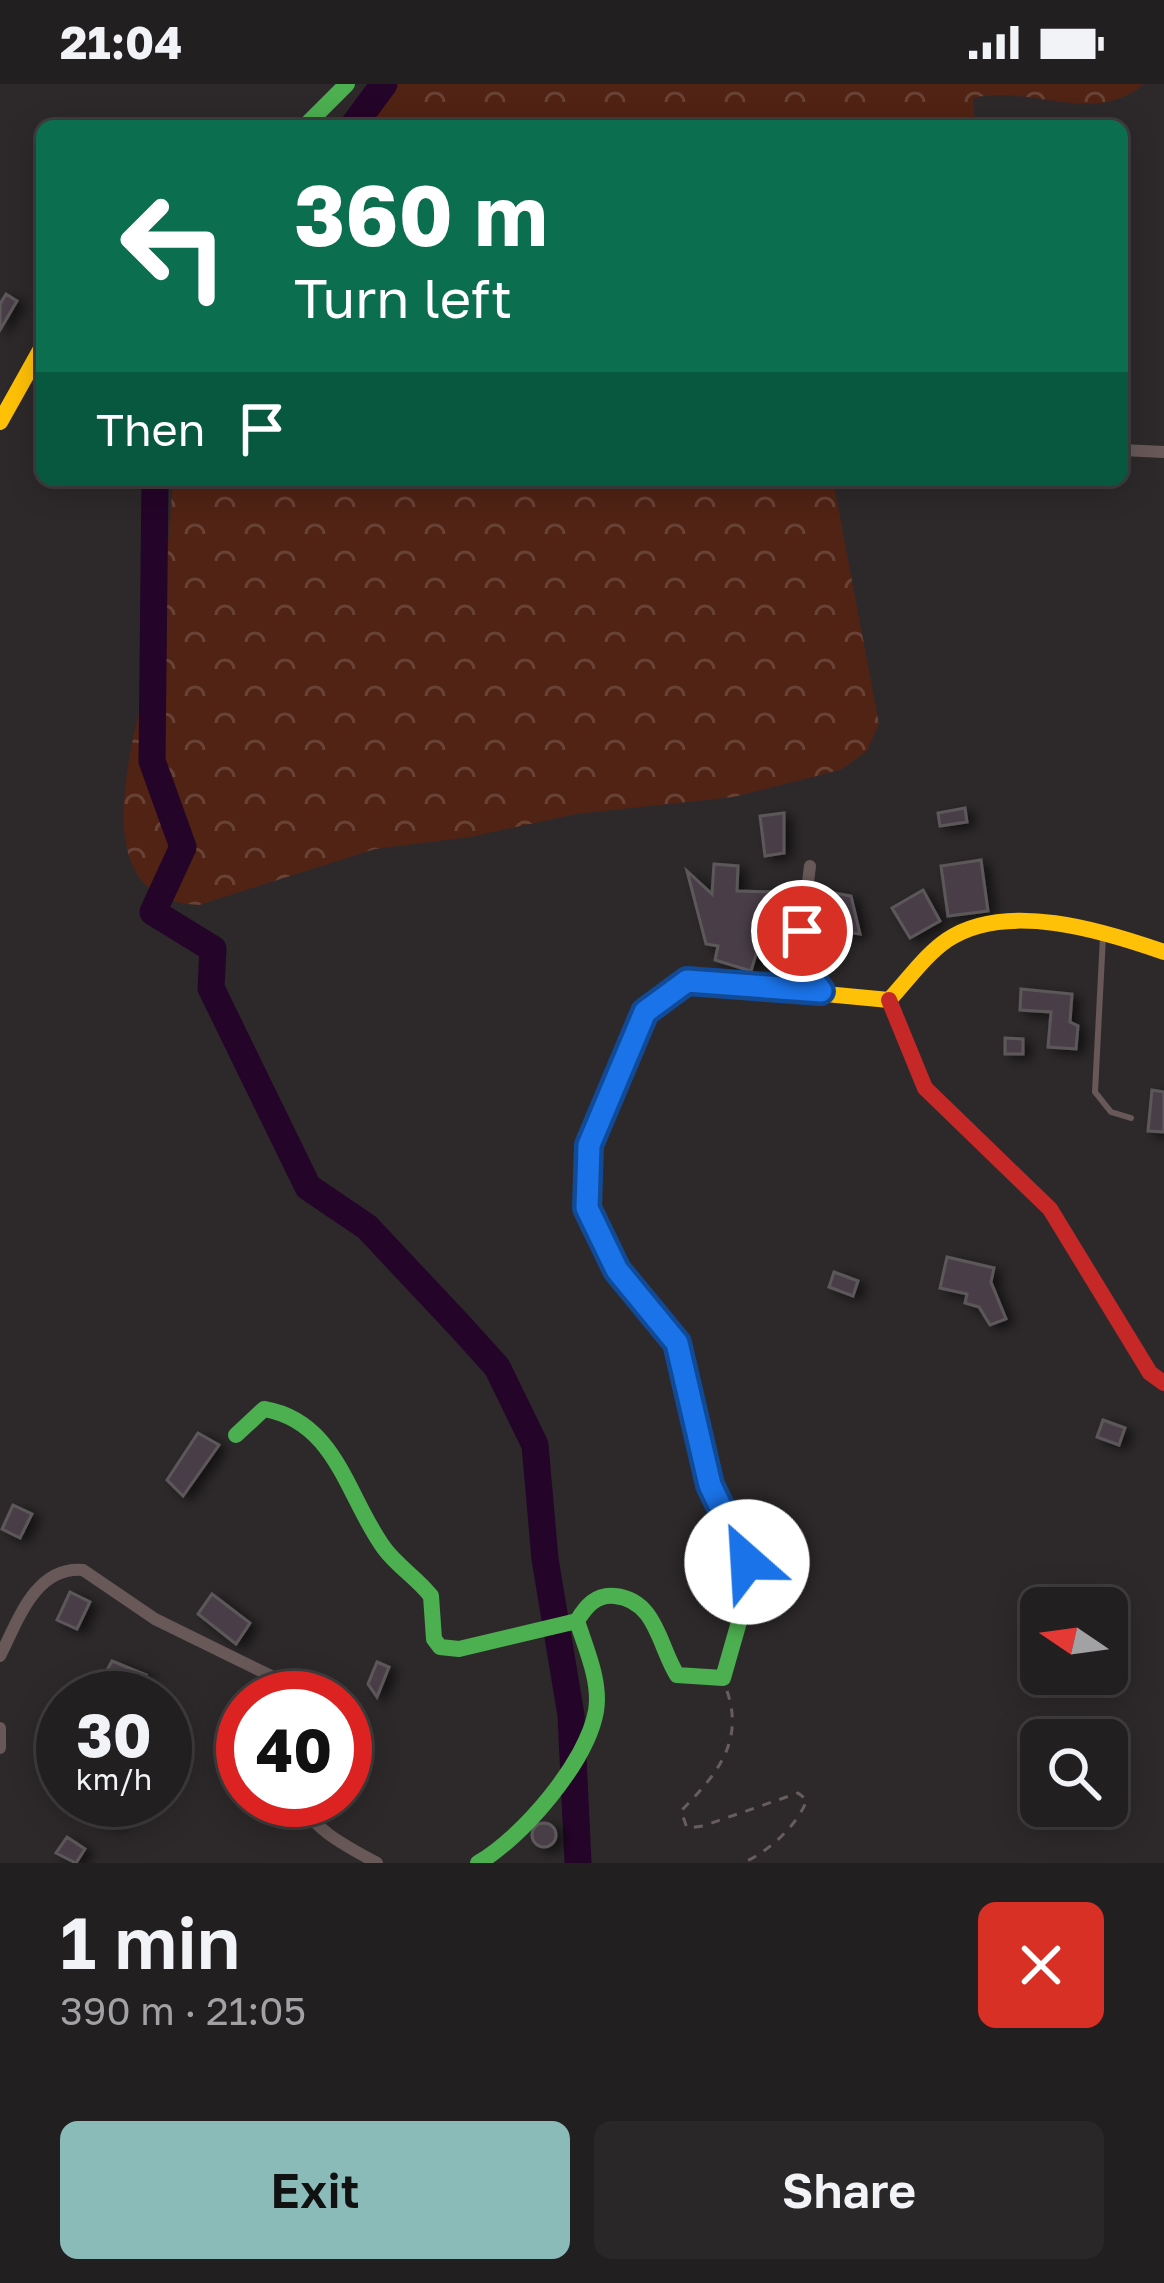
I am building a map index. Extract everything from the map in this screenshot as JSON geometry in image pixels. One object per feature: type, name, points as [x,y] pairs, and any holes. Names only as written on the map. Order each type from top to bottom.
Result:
[{"type":"street","points":[[311,120],[346,84]]},
{"type":"street","points":[[0,422],[36,358]]},
{"type":"street","points":[[1128,450],[1164,452]]},
{"type":"street","points":[[810,866],[799,958],[821,991]]},
{"type":"street","points":[[889,1000],[952,936],[999,922],[1104,933],[1164,952]]},
{"type":"street","points":[[478,1863],[515,1836],[587,1740],[596,1710],[592,1667],[577,1621],[584,1607],[605,1596],[636,1601],[659,1629],[670,1665],[685,1676],[719,1678],[749,1587],[747,1562],[710,1485],[677,1343],[617,1270],[587,1208],[589,1145],[645,1012],[687,981],[710,979],[889,1000]]},
{"type":"street","points":[[889,1000],[925,1088],[1050,1209],[1150,1373],[1164,1383]]},
{"type":"street","points":[[236,1435],[264,1409],[275,1409],[324,1444],[387,1552],[431,1596],[434,1640],[440,1647],[459,1649],[577,1621]]},
{"type":"street","points":[[0,1656],[44,1581],[56,1573],[83,1570],[155,1619],[261,1671]]},
{"type":"street","points":[[0,1728],[0,1748]]},
{"type":"street","points":[[322,1827],[343,1845],[377,1863]]},
{"type":"lane","points":[[1104,933],[1095,1092],[1111,1112],[1131,1118]]},
{"type":"path","points":[[719,1678],[730,1700],[731,1747],[714,1778],[681,1811],[681,1820],[687,1828],[703,1826],[798,1793],[807,1800],[802,1813],[762,1854],[742,1863]]},
{"type":"green space","points":[[373,84],[1144,84],[1124,96],[1083,104],[1018,96],[973,98],[975,120],[346,120]]},
{"type":"green space","points":[[173,486],[834,486],[879,724],[867,751],[842,769],[733,797],[576,814],[470,837],[375,849],[199,905],[159,895],[135,871],[125,837],[130,752],[160,618]]},
{"type":"building","points":[[6,294],[17,301],[0,330],[0,304]]},
{"type":"building","points":[[965,808],[967,822],[940,826],[938,813]]},
{"type":"building","points":[[784,813],[784,853],[765,856],[760,816]]},
{"type":"building","points":[[981,860],[988,911],[948,916],[941,866]]},
{"type":"building","points":[[714,864],[738,866],[737,891],[778,892],[784,929],[777,929],[776,952],[757,951],[751,971],[715,960],[718,946],[706,944],[687,871],[712,894]]},
{"type":"building","points":[[818,890],[851,896],[860,934],[813,928]]},
{"type":"building","points":[[923,890],[940,921],[910,938],[892,908]]},
{"type":"building","points":[[1021,989],[1072,994],[1070,1022],[1078,1026],[1076,1049],[1048,1047],[1051,1012],[1020,1010]]},
{"type":"building","points":[[1005,1038],[1023,1039],[1023,1054],[1005,1054]]},
{"type":"building","points":[[1152,1090],[1164,1092],[1164,1132],[1148,1131]]},
{"type":"building","points":[[947,1257],[994,1268],[991,1282],[1006,1319],[990,1325],[979,1307],[965,1303],[967,1294],[940,1288]]},
{"type":"building","points":[[834,1272],[858,1281],[853,1296],[829,1287]]},
{"type":"building","points":[[1103,1420],[1125,1428],[1119,1445],[1097,1437]]},
{"type":"building","points":[[198,1433],[219,1445],[183,1496],[167,1480]]},
{"type":"building","points":[[13,1505],[32,1514],[20,1538],[2,1529]]},
{"type":"building","points":[[70,1592],[90,1602],[77,1629],[57,1620]]},
{"type":"building","points":[[212,1594],[250,1623],[236,1644],[198,1614]]},
{"type":"building","points":[[112,1661],[136,1671],[107,1671]]},
{"type":"building","points":[[377,1662],[389,1667],[377,1697],[372,1690]]},
{"type":"building","points":[[544,1823],[556,1835],[544,1847],[532,1835]]},
{"type":"building","points":[[67,1837],[85,1849],[76,1863],[56,1853]]},
{"type":"waterway","points":[[357,120],[384,84]]},
{"type":"waterway","points":[[155,486],[152,761],[183,847],[153,912],[213,949],[211,988],[308,1187],[367,1227],[497,1367],[535,1445],[545,1559],[571,1715],[578,1863]]},
{"type":"traffic: fast","points":[[311,120],[347,84]]},
{"type":"traffic: fast","points":[[478,1863],[514,1836],[550,1797],[590,1731],[596,1689],[577,1621],[588,1606],[608,1596],[629,1599],[655,1626],[677,1675],[723,1678],[749,1587],[747,1561],[710,1485],[678,1343],[617,1270],[587,1208],[586,1193]]},
{"type":"traffic: fast","points":[[236,1435],[264,1409],[288,1416],[324,1445],[384,1548],[431,1596],[434,1639],[440,1647],[459,1649],[577,1621]]},
{"type":"traffic: slow","points":[[0,422],[36,358]]},
{"type":"traffic: slow","points":[[586,1193],[589,1145],[645,1012],[687,981],[889,1000],[947,940],[997,922],[1085,928],[1164,952]]},
{"type":"traffic: jam","points":[[889,1000],[925,1088],[1050,1209],[1150,1373],[1164,1383]]},
{"type":"route","points":[[747,1562],[710,1485],[677,1343],[656,1324],[617,1270],[587,1208],[589,1145],[645,1012],[668,991],[687,981],[710,979],[821,991],[800,964],[802,931]]}]
